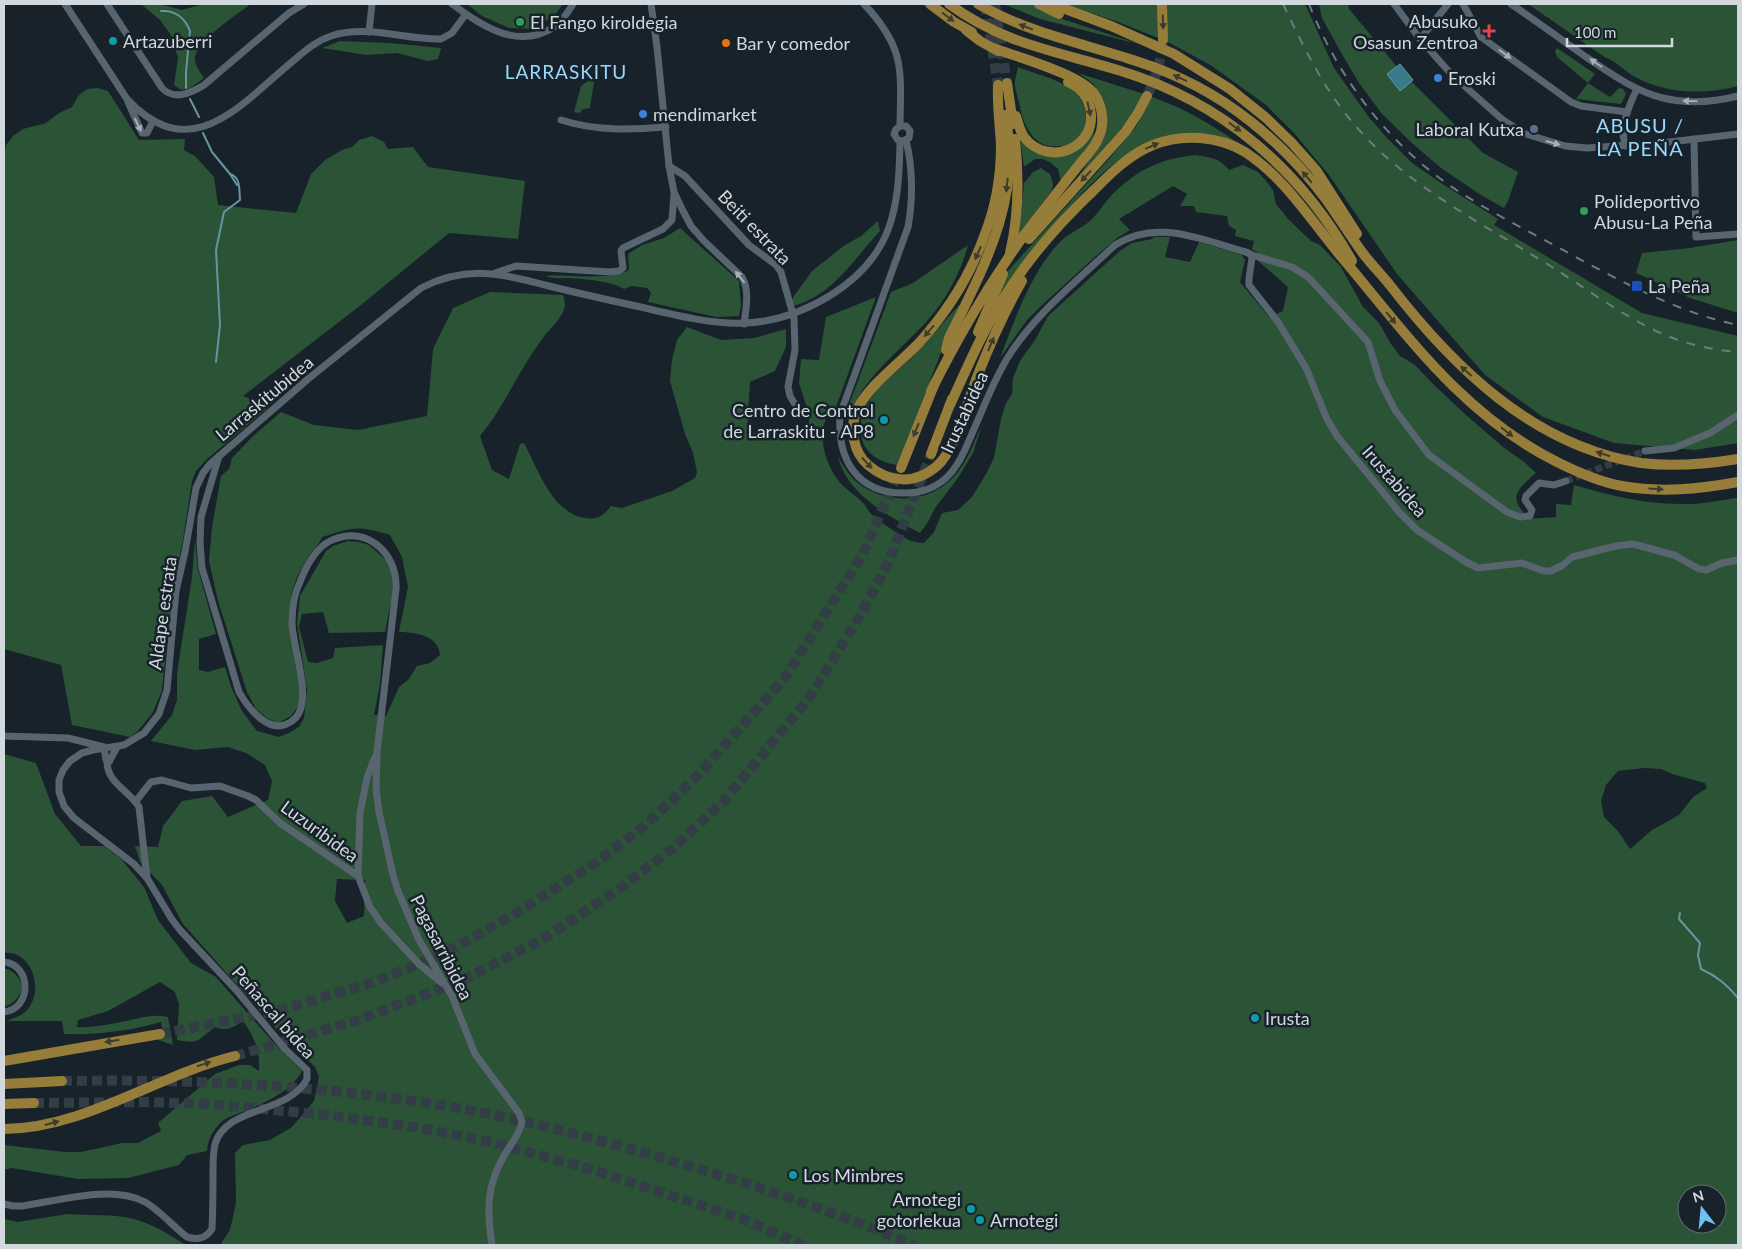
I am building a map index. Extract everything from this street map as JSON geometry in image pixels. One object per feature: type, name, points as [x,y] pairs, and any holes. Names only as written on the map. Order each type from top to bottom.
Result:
[{"type":"highway","points":[[930,4],[993,48],[1080,89],[1086,96],[1091,114],[1091,122],[1085,138],[1079,144],[1058,153],[1039,150],[1023,136],[1003,84]]},
{"type":"highway","points":[[949,4],[994,32],[1023,44],[1146,79],[1208,108],[1261,147],[1299,186],[1345,250],[1362,280]]},
{"type":"highway","points":[[978,4],[994,13],[1046,35],[1135,60],[1165,71],[1182,78],[1225,103],[1262,131],[1305,173],[1364,254],[1417,321],[1461,367],[1495,396],[1544,430],[1575,445],[1609,456],[1642,463],[1709,463],[1738,459]]},
{"type":"highway","points":[[1039,4],[1070,18],[1143,40]]},
{"type":"highway","points":[[1052,4],[1174,54],[1230,89],[1265,117],[1316,170],[1368,251],[1379,272]]},
{"type":"highway","points":[[1162,4],[1163,40]]},
{"type":"highway","points":[[966,30],[995,43],[1018,50],[1146,79]]},
{"type":"highway","points":[[931,392],[954,344],[982,297],[1022,239],[1093,148],[1102,129],[1102,112],[1096,97],[1086,85],[1066,75],[993,48]]},
{"type":"highway","points":[[1003,84],[998,182],[990,220],[979,250],[958,291],[936,324],[872,389],[857,410],[853,423],[855,445],[866,463],[877,472],[891,478],[911,479],[928,472],[942,460],[958,428],[977,377],[1008,308],[1030,268],[1062,222]]},
{"type":"highway","points":[[931,454],[972,348],[1007,265],[1015,223],[1018,185],[1017,165],[1003,84]]},
{"type":"highway","points":[[901,468],[931,392],[949,338],[994,242],[1005,204],[1009,149],[1003,84]]},
{"type":"highway","points":[[982,297],[1026,242],[1126,131],[1147,96]]},
{"type":"highway","points":[[950,405],[986,329],[1027,263],[1062,222],[1110,174],[1142,150],[1154,144],[1171,139],[1186,138],[1217,140],[1238,148],[1266,168],[1300,204],[1427,360],[1452,386],[1513,437],[1539,453],[1581,474],[1619,486],[1669,490],[1705,488],[1738,482]]},
{"type":"highway","points":[[4,1061],[160,1034]]},
{"type":"highway","points":[[4,1129],[33,1127],[60,1121],[130,1095],[188,1070],[236,1056]]},
{"type":"highway","points":[[4,1084],[62,1081]]},
{"type":"highway","points":[[4,1104],[34,1103]]},
{"type":"street","points":[[65,4],[127,99],[142,133],[147,133],[153,121]]},
{"type":"street","points":[[107,4],[162,88],[170,94],[178,95],[204,86],[289,13],[304,4]]},
{"type":"street","points":[[369,32],[372,4]]},
{"type":"street","points":[[452,4],[484,27],[504,34],[530,36],[555,27],[573,4]]},
{"type":"street","points":[[864,4],[888,32],[898,56],[901,81],[900,126]]},
{"type":"street","points":[[1394,4],[1420,39],[1457,79],[1504,120],[1523,133],[1565,146],[1587,148],[1694,140],[1738,134]]},
{"type":"street","points":[[1420,39],[1448,4]]},
{"type":"street","points":[[1464,4],[1481,37],[1571,102],[1581,106],[1627,112]]},
{"type":"street","points":[[1511,4],[1611,74],[1637,89],[1662,98],[1683,101],[1707,102],[1738,96]]},
{"type":"street","points":[[492,274],[516,266],[618,272],[622,268],[621,251],[623,248],[663,229],[672,220],[674,192],[653,6]]},
{"type":"street","points":[[127,99],[144,116],[166,127],[186,129],[210,125],[231,113],[316,43],[339,33],[369,32],[441,39],[452,33],[466,14]]},
{"type":"street","points":[[1626,146],[1624,142],[1627,112],[1637,89]]},
{"type":"street","points":[[560,120],[588,127],[616,130],[666,127]]},
{"type":"street","points":[[900,126],[906,126],[910,131],[910,136],[903,141],[897,139],[894,134],[900,126]]},
{"type":"street","points":[[1694,140],[1696,237],[1738,234]]},
{"type":"street","name":"Irustabidea","points":[[903,141],[910,171],[910,214],[908,227],[843,405],[839,426],[841,446],[849,465],[857,476],[869,485],[883,491],[904,493],[925,491],[936,486],[947,477],[963,454],[995,381],[1019,341],[1046,309],[1116,246],[1132,236],[1144,233],[1177,232],[1292,267],[1308,277],[1368,342],[1380,381],[1395,410],[1429,455],[1507,512],[1520,517],[1530,516],[1532,510],[1525,500],[1526,496],[1539,483],[1554,485],[1566,481]]},
{"type":"street","name":"Larraskitubidea","points":[[397,579],[394,565],[388,555],[378,545],[365,538],[353,536],[337,538],[324,545],[314,555],[298,584],[293,604],[292,624],[304,698],[301,710],[294,721],[284,725],[271,725],[261,720],[247,705],[239,692],[202,568],[201,517],[219,455],[308,379],[421,288],[457,274],[492,274],[714,323],[744,324],[777,319],[806,308],[838,290],[858,274],[871,261],[889,233],[903,141]]},
{"type":"street","name":"Beiti estrata","points":[[670,166],[685,176],[749,244],[776,265],[781,272],[794,318],[795,350],[788,387],[790,396],[799,411]]},
{"type":"street","points":[[674,192],[691,226],[746,283],[744,324]]},
{"type":"street","name":"Irustabidea","points":[[1252,256],[1248,280],[1249,285],[1278,322],[1306,368],[1332,429],[1399,512],[1417,530],[1466,562],[1478,568],[1522,563],[1544,571],[1551,571],[1572,558],[1598,550],[1633,544],[1674,555],[1699,569],[1706,570],[1722,563],[1738,560]]},
{"type":"street","points":[[1645,451],[1674,448],[1710,433],[1738,415]]},
{"type":"street","name":"Aldape estrata","points":[[104,748],[124,745],[144,733],[159,714],[169,674],[176,591],[196,488],[203,473],[219,455]]},
{"type":"street","name":"Pagasarribidea","points":[[397,579],[377,752],[377,801],[395,884],[419,940],[461,1017],[475,1054],[519,1114],[522,1122],[517,1135],[492,1180],[488,1203],[492,1245]]},
{"type":"street","points":[[4,736],[68,738],[104,748],[107,768],[112,778],[136,801],[139,807],[147,878]]},
{"type":"street","points":[[107,762],[110,761],[116,747]]},
{"type":"street","name":"Peñascal bidea","points":[[4,1204],[22,1206],[83,1196],[102,1194],[125,1195],[146,1202],[187,1237],[195,1239],[205,1236],[212,1229],[214,1150],[221,1131],[233,1121],[284,1099],[300,1088],[307,1079],[308,1074],[304,1068],[285,1049],[237,991],[180,930],[147,878],[134,864],[74,818],[64,806],[59,792],[59,780],[63,770],[70,761],[82,753],[104,748]]},
{"type":"street","name":"Luzuribidea","points":[[377,752],[367,778],[360,813],[358,876],[370,907],[382,923],[419,964],[445,985]]},
{"type":"street","name":"Luzuribidea","points":[[136,801],[152,782],[162,780],[192,788],[220,786],[232,790],[256,800],[280,823],[358,876]]},
{"type":"street","points":[[4,962],[20,971],[24,978],[26,989],[21,1003],[16,1008],[4,1012]]},
{"type":"green space","points":[[141,4],[159,4],[182,10],[204,4],[251,4],[210,35],[203,43],[195,57],[195,63],[204,78],[190,88],[181,90],[174,85],[178,58],[171,35],[160,20]]},
{"type":"green space","name":"El Fango kiroldegia","points":[[467,4],[563,4],[555,15],[534,29],[509,28],[482,16]]},
{"type":"green space","points":[[1003,4],[1034,4],[1056,17],[1142,45],[1040,19]]},
{"type":"green space","points":[[1065,4],[1305,4],[1334,68],[1368,116],[1412,163],[1498,219],[1494,225],[1642,313],[1738,336],[1738,443],[1695,450],[1614,443],[1543,417],[1485,375],[1397,274],[1329,175],[1294,133],[1266,105],[1212,66],[1168,42]]},
{"type":"green space","points":[[1319,4],[1348,4],[1349,9],[1399,69],[1483,153],[1518,172],[1504,208],[1441,168],[1382,114],[1359,83],[1339,49],[1322,18]]},
{"type":"green space","points":[[1528,4],[1738,4],[1738,86],[1699,92],[1672,90],[1647,83],[1606,58]]},
{"type":"green space","points":[[340,41],[441,48],[438,59],[428,61],[397,53],[366,55],[322,48]]},
{"type":"green space","points":[[1557,48],[1595,74],[1588,83],[1557,57],[1555,51]]},
{"type":"green space","points":[[1018,67],[1059,82],[1071,89],[1081,99],[1086,113],[1085,127],[1075,141],[1061,146],[1044,145],[1029,132],[1023,119],[1016,89],[1015,81]]},
{"type":"green space","points":[[1078,73],[1144,94],[1126,123],[1078,177],[1102,141],[1101,99],[1094,84]]},
{"type":"green space","points":[[595,76],[590,108],[583,109],[580,113],[574,112],[581,86]]},
{"type":"green space","points":[[1588,83],[1610,97],[1619,88],[1623,89],[1626,94],[1621,104],[1576,99]]},
{"type":"green space","points":[[98,88],[108,91],[139,140],[185,139],[184,150],[195,156],[214,177],[218,205],[296,213],[311,174],[325,160],[342,150],[352,147],[359,140],[372,136],[384,142],[388,149],[413,147],[428,167],[525,181],[518,239],[449,233],[361,305],[243,396],[269,407],[206,460],[196,471],[192,481],[172,594],[162,690],[153,712],[138,731],[130,737],[72,725],[61,665],[4,649],[4,155],[6,145],[13,136],[23,129],[46,123],[59,113],[72,107],[78,96],[87,89]]},
{"type":"green space","points":[[1152,97],[1198,118],[1240,144],[1219,136],[1190,133],[1162,137],[1138,147],[1115,163],[1070,206],[1030,255],[997,300],[1006,273],[1108,160],[1137,125]]},
{"type":"green space","points":[[1096,112],[1093,141],[1061,182],[1058,169],[1043,159],[1035,159],[1024,167],[1020,138],[1048,156],[1066,156],[1075,152],[1087,141]]},
{"type":"green space","points":[[1195,155],[1205,156],[1218,161],[1229,170],[1243,165],[1258,172],[1273,190],[1276,204],[1289,220],[1311,241],[1320,245],[1341,267],[1363,307],[1379,323],[1400,356],[1415,365],[1466,415],[1536,473],[1522,486],[1516,498],[1528,519],[1556,517],[1556,504],[1571,505],[1574,485],[1627,498],[1667,504],[1695,504],[1738,498],[1738,1245],[220,1245],[230,1230],[236,1203],[235,1153],[243,1145],[270,1140],[292,1127],[314,1101],[319,1077],[315,1067],[281,1034],[183,924],[162,885],[140,862],[135,846],[158,847],[163,826],[182,801],[212,796],[228,817],[268,800],[272,781],[265,765],[246,753],[228,747],[195,750],[151,741],[172,715],[177,700],[177,673],[192,577],[195,540],[198,569],[216,634],[199,639],[199,670],[208,672],[225,667],[242,711],[257,731],[279,737],[299,727],[304,718],[307,690],[297,623],[300,596],[326,551],[333,546],[348,541],[359,542],[369,545],[387,561],[391,570],[393,584],[385,632],[329,633],[323,612],[302,614],[299,627],[308,662],[317,663],[333,658],[335,648],[383,645],[380,684],[374,715],[386,716],[399,687],[409,679],[417,666],[430,663],[440,655],[436,643],[426,636],[399,632],[408,587],[402,557],[390,535],[356,528],[341,531],[322,537],[298,575],[292,591],[289,612],[301,688],[299,705],[291,716],[278,723],[267,718],[256,709],[247,692],[218,601],[209,561],[212,527],[221,476],[229,469],[232,458],[253,436],[281,412],[314,425],[358,430],[427,416],[433,349],[453,308],[490,292],[563,295],[565,306],[562,315],[534,350],[497,412],[480,436],[492,470],[509,479],[520,444],[524,443],[547,488],[555,499],[573,514],[585,518],[597,518],[603,515],[611,506],[622,508],[672,491],[695,478],[697,472],[693,453],[685,434],[670,381],[672,360],[677,340],[687,327],[721,340],[754,338],[786,329],[786,347],[775,371],[750,382],[747,432],[774,435],[788,427],[809,432],[809,414],[799,383],[801,359],[819,360],[826,317],[876,297],[832,418],[829,413],[825,421],[823,431],[824,450],[831,469],[841,484],[862,501],[871,514],[904,537],[912,541],[924,543],[934,532],[942,513],[958,510],[972,497],[986,474],[994,458],[1006,403],[1012,394],[1013,378],[1020,361],[1035,340],[1048,316],[1121,250],[1132,243],[1154,237],[1170,237],[1165,257],[1190,262],[1199,242],[1242,255],[1245,260],[1240,282],[1269,317],[1283,311],[1288,287],[1257,260],[1258,253],[1252,249],[1254,241],[1235,236],[1236,230],[1229,226],[1227,216],[1196,212],[1194,206],[1180,206],[1187,194],[1173,186],[1119,219],[1130,230],[1117,238],[1040,307],[1027,320],[1000,358],[1024,298],[1040,269],[1059,243],[1088,222],[1128,180],[1158,163]],"holes":[[[1644,768],[1661,769],[1705,783],[1707,788],[1693,797],[1679,815],[1652,830],[1630,849],[1618,831],[1604,817],[1601,801],[1606,785],[1618,771]],[[337,879],[365,880],[364,916],[347,923],[335,901]]]},
{"type":"green space","points":[[1041,168],[1050,174],[1053,184],[1052,190],[1019,235],[1024,183],[1033,172]]},
{"type":"green space","points":[[878,221],[880,231],[842,275],[821,293],[794,306],[792,299],[812,271],[845,245],[861,236]]},
{"type":"green space","points":[[680,228],[739,281],[741,305],[739,316],[716,317],[648,302],[651,293],[647,288],[632,286],[624,289],[598,281],[545,276],[600,276],[629,270],[628,254],[642,245],[664,238]]},
{"type":"green space","points":[[1738,240],[1738,313],[1690,298],[1636,273],[1642,253]]},
{"type":"green space","points":[[968,245],[957,275],[940,304],[927,321],[871,379],[854,404],[849,418],[849,405],[891,292],[913,283]]},
{"type":"green space","points":[[960,304],[897,465],[880,460],[867,450],[862,439],[861,425],[864,412],[870,400],[888,379],[910,360]]},
{"type":"green space","points":[[982,425],[973,453],[920,533],[882,511],[859,493],[843,470],[838,457],[853,478],[869,490],[892,498],[915,498],[937,490],[959,471]]},
{"type":"green space","points":[[4,754],[36,763],[55,814],[81,846],[104,846],[122,860],[144,887],[158,920],[191,963],[216,977],[273,1042],[302,1071],[288,1088],[278,1095],[225,1119],[213,1133],[207,1151],[187,1155],[179,1165],[128,1178],[78,1179],[12,1168],[4,1170],[4,1145],[81,1152],[122,1143],[138,1143],[161,1131],[158,1123],[215,1074],[239,1065],[250,1065],[259,1071],[259,1057],[256,1044],[243,1021],[227,1029],[216,1027],[196,1041],[177,1040],[179,1004],[175,992],[160,982],[108,1011],[78,1020],[77,1027],[99,1026],[150,1016],[168,1017],[173,1045],[156,1039],[164,1037],[161,1022],[101,1033],[64,1034],[62,1021],[6,1021],[24,1013],[29,1007],[35,992],[35,983],[30,968],[25,961],[17,955],[4,952]]},
{"type":"green space","points":[[4,968],[12,971],[17,976],[21,987],[17,999],[4,1007]]},
{"type":"green space","points":[[67,1214],[129,1218],[144,1222],[186,1245],[4,1245],[4,1219],[18,1222]]},
{"type":"water","points":[[1400,64],[1413,80],[1400,91],[1387,74]]},
{"type":"waterway","points":[[161,11],[175,13],[185,22],[190,31],[186,88]]},
{"type":"waterway","points":[[190,99],[199,117]]},
{"type":"waterway","points":[[203,133],[212,152],[237,185]]},
{"type":"waterway","points":[[216,362],[220,325],[216,250],[224,212],[240,200],[238,181],[230,174]]},
{"type":"waterway","points":[[1680,913],[1679,919],[1700,943],[1698,955],[1701,969],[1721,981],[1738,998]]},
{"type":"tunnel","points":[[985,4],[998,85]]},
{"type":"tunnel","points":[[995,4],[1007,83]]},
{"type":"tunnel","points":[[1147,96],[1158,69],[1163,41]]},
{"type":"tunnel","points":[[1566,481],[1645,451]]},
{"type":"tunnel","points":[[235,1056],[358,1020],[461,981],[543,939],[616,891],[672,849],[723,802],[810,697],[860,616],[889,561],[931,454]]},
{"type":"tunnel","points":[[160,1034],[280,1010],[371,983],[414,966],[458,946],[518,912],[594,864],[648,823],[698,775],[784,679],[863,554],[899,471]]},
{"type":"tunnel","points":[[62,1081],[194,1082],[325,1090],[473,1111],[532,1123],[590,1138],[716,1174],[816,1207],[914,1245]]},
{"type":"tunnel","points":[[34,1103],[149,1102],[210,1104],[327,1115],[421,1128],[499,1144],[593,1170],[743,1219],[803,1245]]},
{"type":"railway","points":[[1283,4],[1308,55],[1337,102],[1361,132],[1403,171],[1451,205],[1636,321],[1683,342],[1738,352]]},
{"type":"railway","points":[[1309,4],[1321,32],[1336,59],[1370,110],[1412,155],[1436,175],[1488,210],[1633,287],[1695,313],[1738,325]]},
{"type":"place","name":"El Fango kiroldegia","points":[[520,22]]},
{"type":"place","name":"Abusuko Osasun Zentroa","points":[[1489,31]]},
{"type":"place","name":"Artazuberri","points":[[113,41]]},
{"type":"place","name":"Bar y comedor","points":[[726,43]]},
{"type":"place","name":"Eroski","points":[[1438,78]]},
{"type":"place","name":"mendimarket","points":[[643,114]]},
{"type":"place","name":"Laboral Kutxa","points":[[1534,129]]},
{"type":"place","name":"Polideportivo Abusu-La Peña","points":[[1584,211]]},
{"type":"place","name":"La Peña","points":[[1637,286]]},
{"type":"place","name":"Centro de Control de Larraskitu - AP8","points":[[884,420]]},
{"type":"place","name":"Irusta","points":[[1255,1018]]},
{"type":"place","name":"Los Mimbres","points":[[793,1175]]},
{"type":"place","name":"Arnotegi gotorlekua","points":[[971,1209]]},
{"type":"place","name":"Arnotegi","points":[[980,1220]]},
{"type":"district","name":"LARRASKITU","points":[[566,71]]},
{"type":"district","name":"ABUSU / LA PEÑA","points":[[1640,136]]}]
